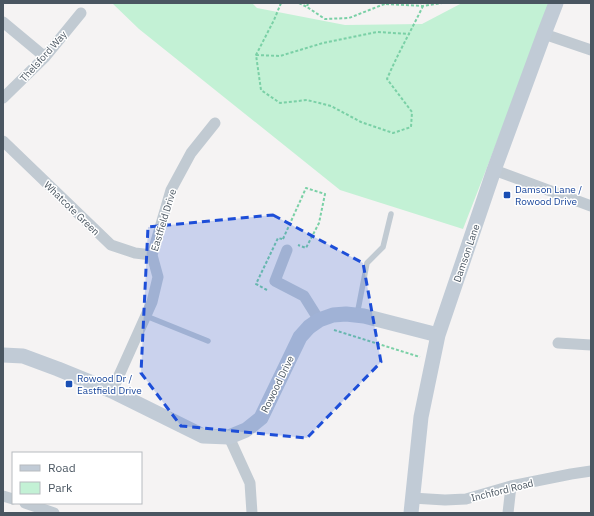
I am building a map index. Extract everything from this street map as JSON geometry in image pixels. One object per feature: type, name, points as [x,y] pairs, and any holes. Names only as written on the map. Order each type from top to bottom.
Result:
[{"type":"street","name":"Damson Lane","points":[[412,506],[420,417],[438,335],[494,170],[556,3]]},
{"type":"street","name":"Thelsford Way","points":[[3,98],[45,57],[81,13]]},
{"type":"street","points":[[3,22],[45,57]]},
{"type":"street","points":[[544,34],[591,50]]},
{"type":"street","name":"Eastfield Drive","points":[[112,391],[152,302],[158,277],[152,255],[171,190],[191,153],[215,123]]},
{"type":"street","name":"Whatcote Green","points":[[3,141],[111,245],[135,253],[152,255]]},
{"type":"street","points":[[494,170],[591,206]]},
{"type":"street","points":[[289,246],[275,281],[304,296],[320,320]]},
{"type":"street","name":"Rowood Drive","points":[[3,355],[23,356],[58,368],[112,391],[203,436],[229,437],[246,430],[261,418],[300,337],[309,327],[320,320],[333,315],[357,315],[438,335]]},
{"type":"street","points":[[558,343],[591,345]]},
{"type":"street","points":[[229,437],[250,483],[252,513]]},
{"type":"street","name":"Inchford Road","points":[[412,506],[445,500],[466,499],[511,486],[591,471]]},
{"type":"street","points":[[508,513],[511,486]]},
{"type":"street","points":[[28,504],[52,513]]},
{"type":"lane","points":[[357,315],[367,263],[383,248],[391,214]]},
{"type":"lane","points":[[146,316],[208,341]]},
{"type":"path","points":[[281,3],[256,55],[261,90],[280,103],[307,100],[331,106],[361,122],[393,133],[410,127],[412,112],[387,79],[397,54],[410,34],[423,6]]},
{"type":"path","points":[[299,3],[325,19],[349,18],[386,4],[423,6],[442,3]]},
{"type":"path","points":[[307,7],[308,3]]},
{"type":"path","points":[[256,55],[280,56],[323,43],[377,32],[410,34]]},
{"type":"path","points":[[306,188],[325,194],[319,223],[306,248],[289,246],[282,239],[306,188]]},
{"type":"path","points":[[334,330],[432,362]]},
{"type":"highlighted area","points":[[273,215],[363,263],[381,362],[307,438],[181,426],[141,373],[148,227]]},
{"type":"green space","points":[[112,3],[252,3],[257,8],[345,25],[422,24],[462,3],[551,3],[463,229],[340,190],[139,29]]},
{"type":"place","name":"Damson Lane / Rowood Drive","points":[[507,195]]},
{"type":"place","name":"Rowood Dr / Eastfield Drive","points":[[69,384]]}]
